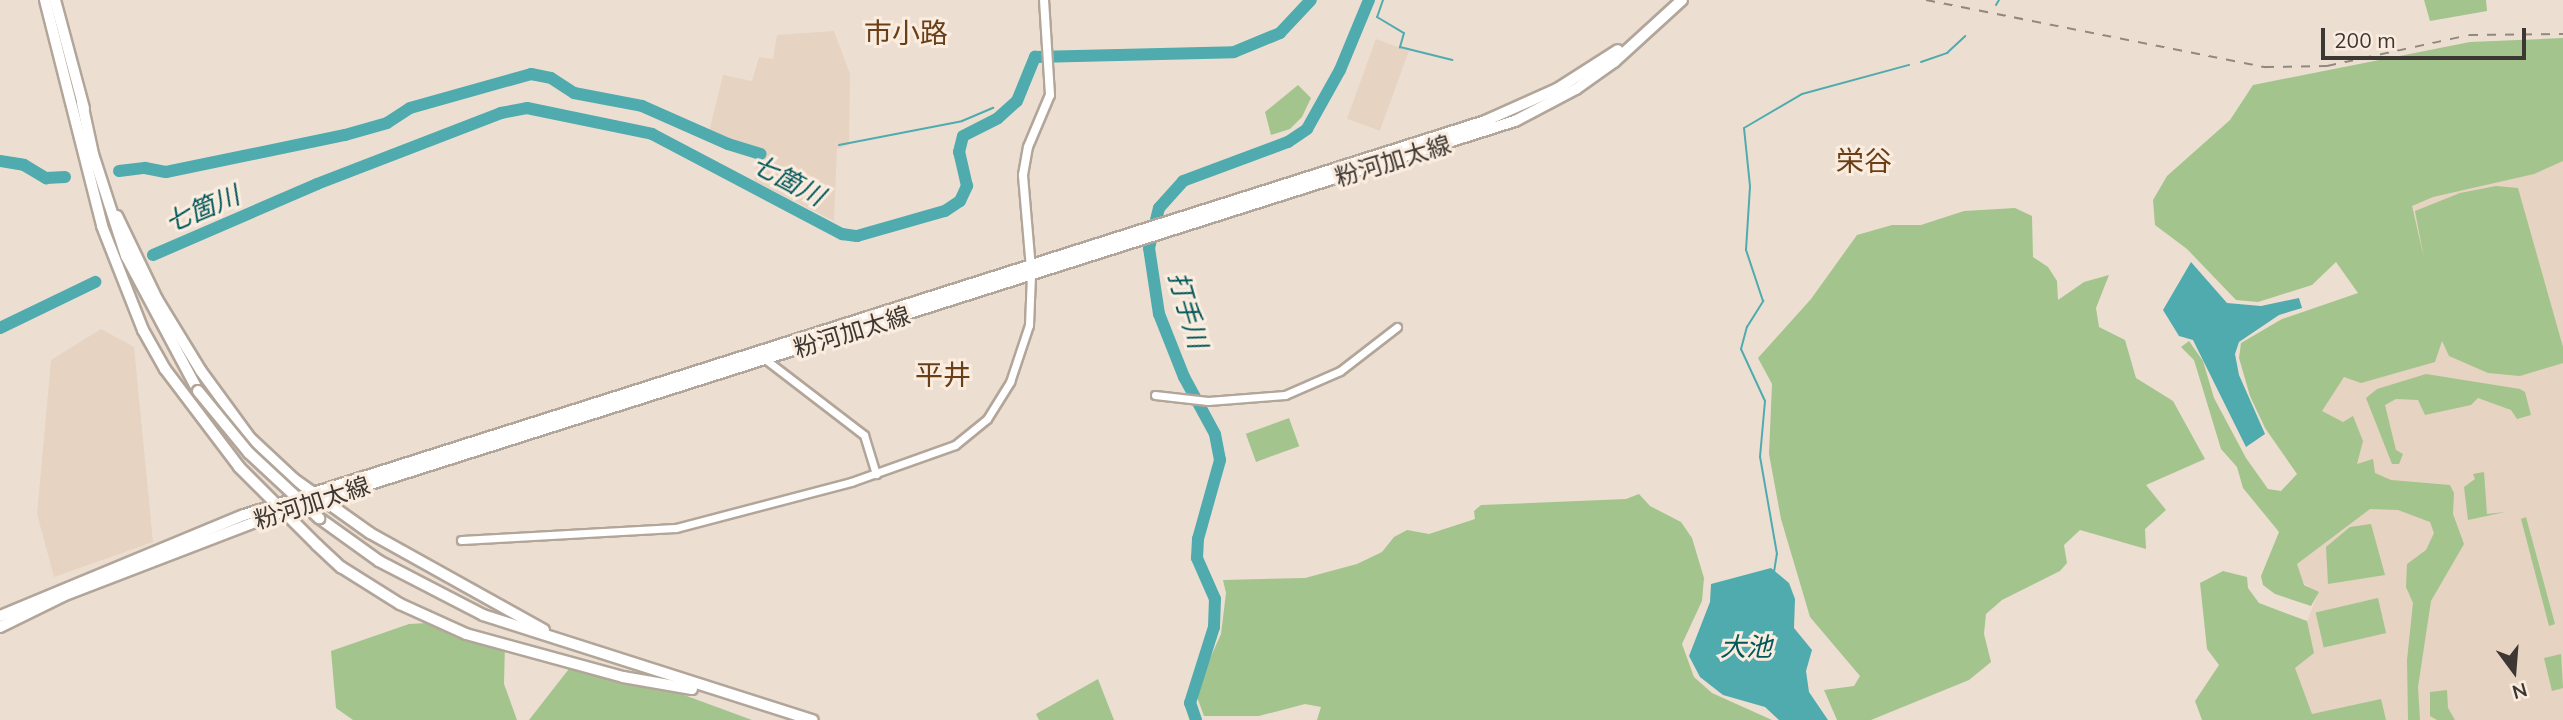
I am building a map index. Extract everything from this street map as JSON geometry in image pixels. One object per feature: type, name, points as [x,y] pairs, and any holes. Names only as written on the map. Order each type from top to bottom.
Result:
[{"type":"highway","points":[[82,103],[93,154],[126,256],[198,391]]},
{"type":"highway","points":[[88,161],[143,309],[198,391],[248,453],[319,518],[379,561],[455,602],[589,649],[813,720]]},
{"type":"highway","points":[[370,533],[482,598],[589,649]]},
{"type":"highway","points":[[317,545],[341,567],[400,604],[466,634],[623,677],[729,695]]},
{"type":"main road","points":[[45,0],[88,161],[102,226],[128,300],[165,369],[198,416],[276,509],[317,545]]},
{"type":"main road","points":[[55,0],[112,203],[133,253],[221,399],[272,462],[370,533]]},
{"type":"main road","points":[[1031,270],[1023,175],[1028,147],[1050,95],[1044,0]]},
{"type":"main road","name":"粉河加太線","points":[[1645,32],[1672,0]]},
{"type":"main road","name":"粉河加太線","points":[[0,616],[86,577],[276,509],[1216,212],[1512,110],[1586,73],[1645,32],[1682,0]]},
{"type":"main road","name":"粉河加太線","points":[[0,627],[65,595],[276,509]]},
{"type":"street","points":[[461,540],[667,530],[876,474],[955,445],[972,434],[998,405],[1029,325],[1031,270]]},
{"type":"street","points":[[1156,395],[1202,399],[1284,395],[1340,371],[1397,327]]},
{"type":"street","points":[[760,356],[864,435],[876,474]]},
{"type":"shaded area","points":[[834,31],[850,74],[849,145],[837,149],[834,221],[754,181],[759,149],[709,132],[723,75],[752,81],[759,57],[773,59],[777,35]]},
{"type":"shaded area","points":[[1376,39],[1409,51],[1380,131],[1347,119]]},
{"type":"shaded area","points":[[2563,46],[2563,720],[2281,720],[2288,670],[2318,593],[2286,571],[2310,490],[2267,344],[2369,298],[2338,255]]},
{"type":"shaded area","points":[[101,329],[134,347],[153,542],[54,577],[37,514],[51,360]]},
{"type":"green space","points":[[2424,0],[2486,0],[2487,11],[2430,21]]},
{"type":"green space","points":[[2563,38],[2563,161],[2534,174],[2433,197],[2412,206],[2424,258],[2415,211],[2460,193],[2496,186],[2518,188],[2563,347],[2563,363],[2520,376],[2488,373],[2449,356],[2442,341],[2435,362],[2361,383],[2344,377],[2322,411],[2343,422],[2353,416],[2363,441],[2357,464],[2373,459],[2375,473],[2391,480],[2450,485],[2454,493],[2453,514],[2464,544],[2431,601],[2418,687],[2420,720],[2408,720],[2407,660],[2413,603],[2406,587],[2407,564],[2426,550],[2434,533],[2430,522],[2398,510],[2370,509],[2297,564],[2304,585],[2319,592],[2311,606],[2275,594],[2263,585],[2261,576],[2279,532],[2243,488],[2237,467],[2221,449],[2194,360],[2181,347],[2189,341],[2203,361],[2214,398],[2246,458],[2268,489],[2281,491],[2297,474],[2265,428],[2250,396],[2239,358],[2241,343],[2282,319],[2358,293],[2336,262],[2312,285],[2258,302],[2236,300],[2187,249],[2155,225],[2153,200],[2167,176],[2230,120],[2253,85],[2470,42]]},
{"type":"green space","points":[[1298,85],[1311,98],[1302,117],[1290,129],[1271,135],[1265,112]]},
{"type":"green space","points":[[2015,208],[2032,216],[2033,257],[2048,267],[2057,281],[2058,300],[2084,282],[2109,275],[2096,308],[2099,327],[2125,340],[2136,378],[2173,401],[2205,459],[2146,485],[2166,510],[2145,529],[2146,549],[2080,530],[2064,545],[2067,563],[2060,571],[2002,600],[1986,614],[1984,634],[1991,662],[1969,680],[1871,720],[1837,720],[1824,690],[1854,686],[1860,676],[1810,617],[1781,519],[1769,454],[1772,384],[1758,358],[1811,299],[1857,235],[1892,225],[1921,225],[1964,211]]},
{"type":"green space","points":[[2426,374],[2520,389],[2525,392],[2531,415],[2517,419],[2511,410],[2478,398],[2471,405],[2425,415],[2418,400],[2396,399],[2385,405],[2396,450],[2403,454],[2399,464],[2392,464],[2366,398],[2377,389]]},
{"type":"green space","points":[[1289,418],[1299,446],[1256,462],[1246,434]]},
{"type":"green space","points":[[2484,472],[2487,514],[2505,512],[2468,520],[2464,487],[2475,479],[2473,474]]},
{"type":"green space","points":[[1639,494],[1650,506],[1681,522],[1692,538],[1704,578],[1702,601],[1682,644],[1694,677],[1712,693],[1772,720],[1317,720],[1321,707],[1305,704],[1259,716],[1204,716],[1197,697],[1199,683],[1221,634],[1226,593],[1223,580],[1305,578],[1357,564],[1382,552],[1394,537],[1407,530],[1429,534],[1475,519],[1474,511],[1481,505],[1626,499]]},
{"type":"green space","points":[[2526,517],[2555,624],[2549,626],[2521,519]]},
{"type":"green space","points":[[2371,524],[2385,575],[2328,584],[2326,547],[2350,527]]},
{"type":"green space","points":[[2223,571],[2247,577],[2248,588],[2259,603],[2307,621],[2314,653],[2295,668],[2312,714],[2381,699],[2386,720],[2202,720],[2195,701],[2219,665],[2207,649],[2200,583]]},
{"type":"green space","points":[[2378,598],[2386,633],[2324,647],[2316,612]]},
{"type":"green space","points":[[445,622],[505,642],[504,684],[517,720],[353,720],[336,708],[331,651],[409,624]]},
{"type":"green space","points":[[2561,654],[2563,688],[2552,691],[2544,658]]},
{"type":"green space","points":[[572,665],[657,685],[752,720],[529,720]]},
{"type":"green space","points":[[1098,679],[1114,720],[1039,720],[1036,714]]},
{"type":"green space","points":[[2447,690],[2448,708],[2455,720],[2437,720],[2430,716],[2430,692]]},
{"type":"water","points":[[2191,262],[2227,303],[2261,306],[2299,298],[2302,308],[2279,315],[2239,342],[2235,354],[2239,375],[2265,434],[2246,447],[2193,340],[2179,336],[2163,310]]},
{"type":"water","name":"大池","points":[[1771,568],[1789,583],[1795,599],[1794,628],[1812,650],[1806,671],[1809,692],[1828,720],[1779,720],[1765,707],[1723,695],[1700,677],[1689,656],[1710,602],[1711,584]]},
{"type":"waterway","name":"七箇川","points":[[153,255],[317,184],[501,113],[527,108],[652,134],[842,234],[857,236],[945,211],[960,201],[967,186],[959,152],[963,136],[998,118],[1017,101],[1035,57],[1234,52],[1280,33],[1311,0]]},
{"type":"waterway","name":"打手川","points":[[1196,720],[1190,703],[1214,627],[1215,599],[1197,558],[1198,539],[1220,460],[1215,434],[1184,377],[1159,314],[1149,248],[1159,208],[1183,181],[1288,142],[1307,129],[1340,70],[1369,0]]},
{"type":"waterway","points":[[1383,0],[1377,17],[1404,33],[1400,47],[1452,60]]},
{"type":"waterway","points":[[1996,5],[1999,0]]},
{"type":"waterway","points":[[1921,62],[1947,53],[1965,36]]},
{"type":"waterway","points":[[1774,572],[1777,554],[1760,457],[1765,401],[1741,349],[1747,327],[1763,301],[1746,250],[1750,186],[1744,128],[1802,94],[1909,65]]},
{"type":"waterway","points":[[119,171],[145,168],[166,172],[345,135],[387,123],[410,108],[531,74],[551,78],[574,93],[642,106],[728,144],[760,154]]},
{"type":"waterway","points":[[839,145],[962,121],[993,108]]},
{"type":"waterway","name":"七箇川","points":[[1002,109],[1007,112]]},
{"type":"waterway","points":[[0,161],[24,165],[46,178],[65,177]]},
{"type":"waterway","name":"七箇川","points":[[0,328],[95,282]]},
{"type":"railway","points":[[1926,0],[2265,67],[2327,66],[2469,35],[2563,34]]},
{"type":"district","name":"市小路","points":[[906,33]]},
{"type":"district","name":"栄谷","points":[[1864,161]]},
{"type":"district","name":"平井","points":[[943,375]]}]
